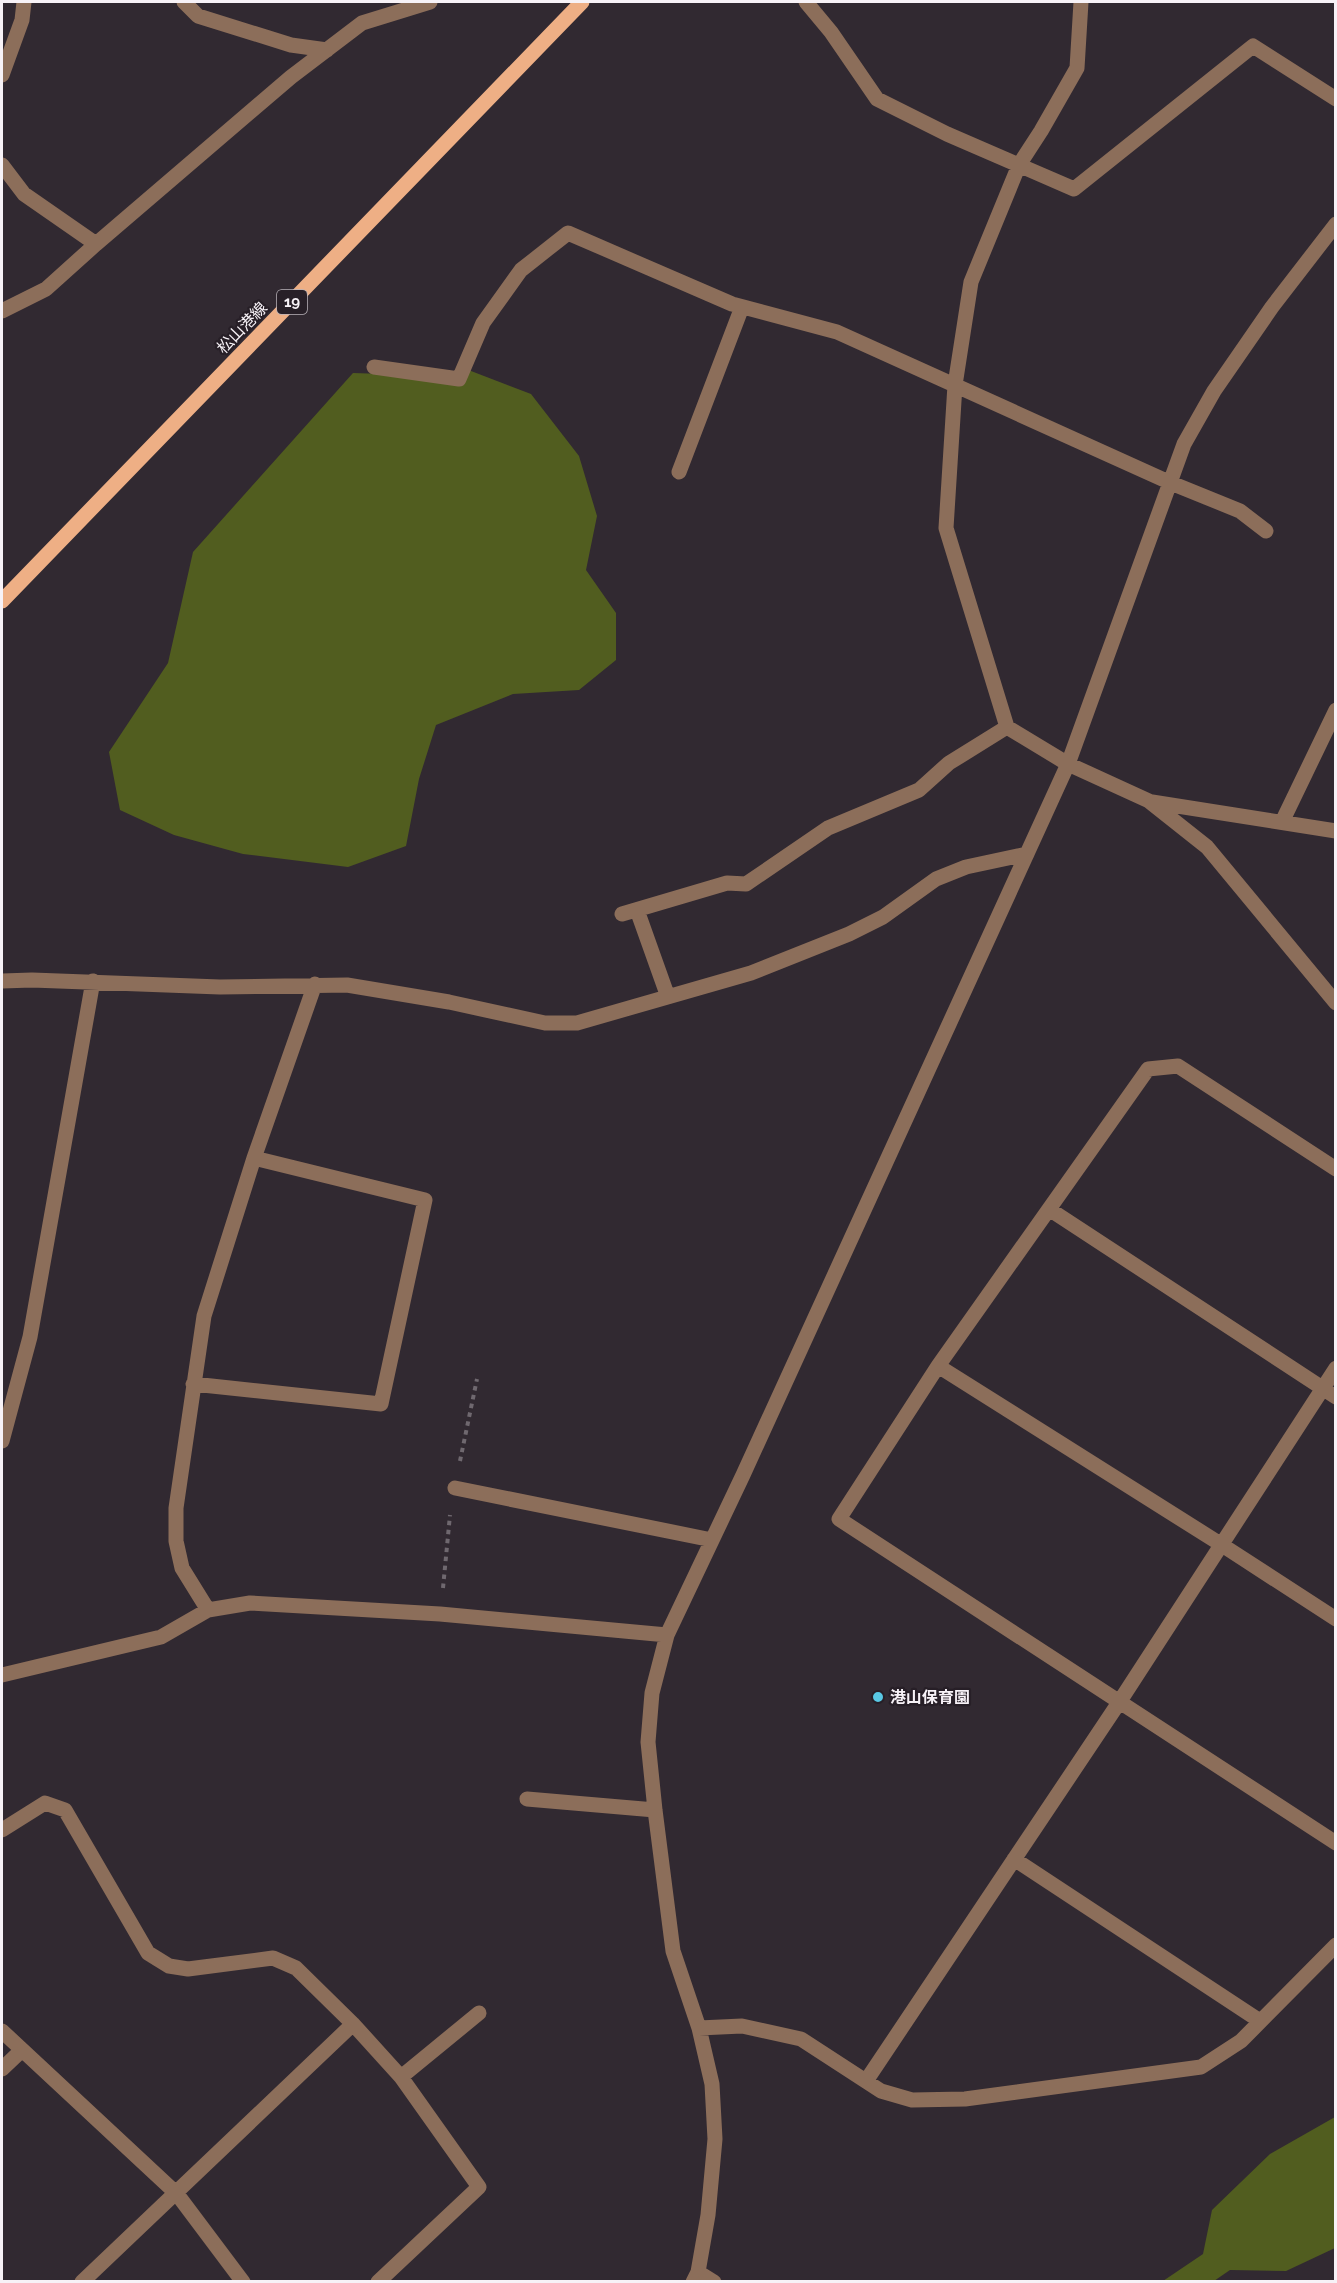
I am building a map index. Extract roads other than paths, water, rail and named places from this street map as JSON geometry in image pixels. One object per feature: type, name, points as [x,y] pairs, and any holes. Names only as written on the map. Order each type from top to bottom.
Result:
[{"type":"main road","name":"松山港線","points":[[2,601],[582,2]]},
{"type":"street","points":[[2,75],[22,20],[24,2]]},
{"type":"street","points":[[184,2],[198,16],[291,45],[327,50]]},
{"type":"street","points":[[2,311],[46,289],[291,77],[362,23],[386,8],[430,2]]},
{"type":"street","points":[[806,2],[831,32],[877,99],[947,134],[1074,189],[1253,46],[1335,99]]},
{"type":"street","points":[[1081,2],[1077,69],[1019,165],[971,282],[955,385],[946,528],[1007,727],[1068,764],[1149,801],[1207,847],[1335,1003]]},
{"type":"street","points":[[2,165],[24,194],[96,244]]},
{"type":"street","points":[[714,2282],[695,2277],[708,2215],[715,2139],[712,2084],[699,2028],[673,1951],[648,1742],[652,1693],[667,1635],[1068,764],[1184,444],[1214,391],[1272,307],[1335,224]]},
{"type":"street","points":[[374,367],[459,379],[483,323],[521,270],[568,234],[742,307],[837,332],[1171,483],[1240,511],[1266,531]]},
{"type":"street","points":[[679,472],[742,307]]},
{"type":"street","points":[[1282,822],[1335,710]]},
{"type":"street","points":[[669,997],[629,912],[727,883],[746,884],[828,828],[919,790],[949,763],[1007,727]]},
{"type":"street","points":[[1149,801],[1335,831]]},
{"type":"street","points":[[2,981],[93,981],[220,987],[315,984],[358,986],[449,1002],[545,1023],[586,1021],[751,973],[849,934],[883,917],[936,879],[966,867],[1027,854]]},
{"type":"street","points":[[2,1440],[9,1383],[30,1337],[93,981]]},
{"type":"street","points":[[208,1610],[182,1568],[176,1541],[176,1508],[204,1316],[254,1158],[315,984]]},
{"type":"street","points":[[1335,1169],[1178,1066],[1148,1069],[938,1366],[839,1519],[1335,1844]]},
{"type":"street","points":[[193,1384],[381,1404],[425,1200],[254,1158]]},
{"type":"street","points":[[1048,1209],[1335,1397]]},
{"type":"street","points":[[938,1366],[1335,1619]]},
{"type":"street","points":[[866,2082],[1120,1701],[1335,1368]]},
{"type":"street","points":[[455,1488],[712,1540]]},
{"type":"street","points":[[2,1675],[161,1637],[208,1610],[250,1603],[440,1614],[667,1635]]},
{"type":"street","points":[[527,1799],[655,1810]]},
{"type":"street","points":[[2,1830],[45,1803],[65,1810],[148,1953],[169,1966],[188,1969],[273,1958],[296,1968],[353,2024],[401,2077],[479,2187],[378,2282]]},
{"type":"street","points":[[1014,1859],[1260,2021]]},
{"type":"street","points":[[699,2028],[742,2026],[801,2039],[881,2091],[912,2100],[964,2099],[1201,2067],[1241,2041],[1335,1945]]},
{"type":"street","points":[[401,2077],[479,2013]]},
{"type":"street","points":[[82,2282],[353,2024]]},
{"type":"street","points":[[2,2031],[177,2194],[243,2282]]},
{"type":"street","points":[[2,2069],[22,2050]]},
{"type":"place","name":"港山保育園","points":[[878,1697]]}]
